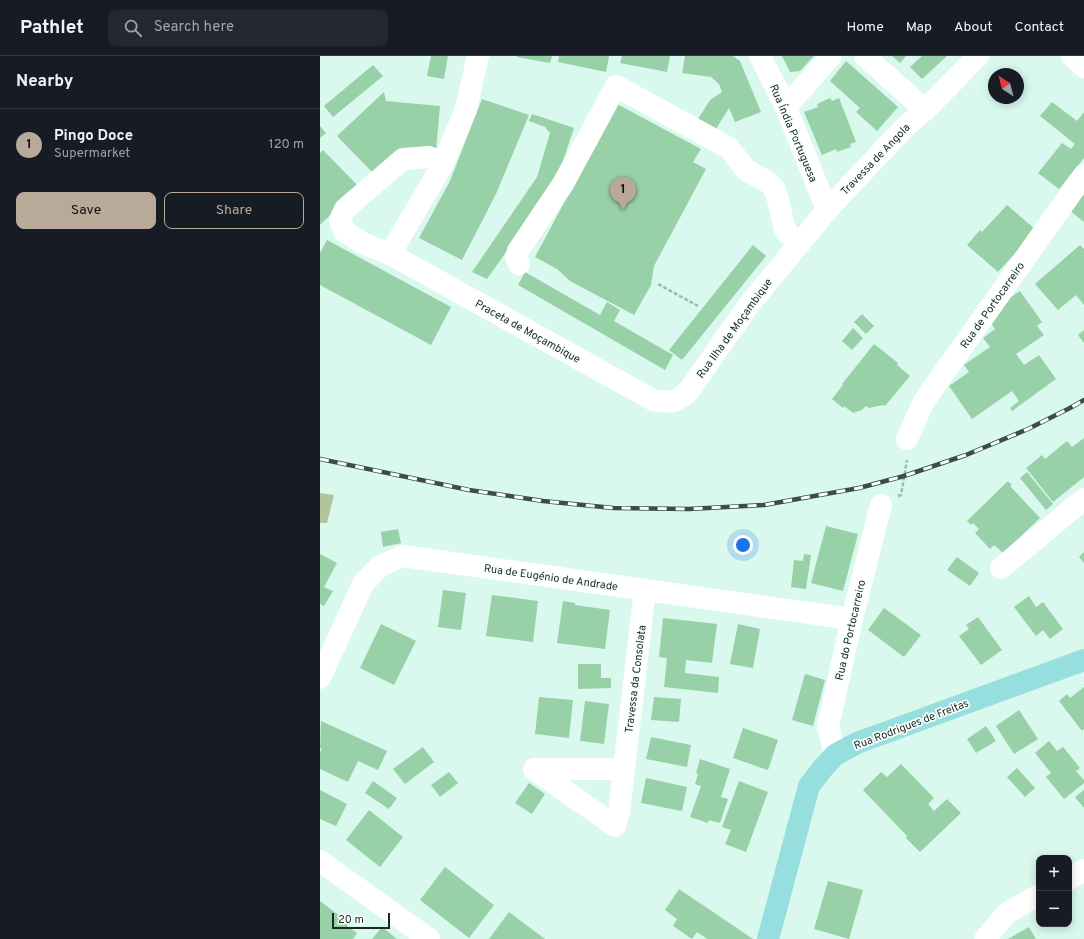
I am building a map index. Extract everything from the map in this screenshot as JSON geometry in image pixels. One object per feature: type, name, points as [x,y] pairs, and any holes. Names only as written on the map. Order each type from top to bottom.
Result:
[{"type":"main road","name":"Rua Rodrigues de Freitas","points":[[768,939],[809,786],[835,755],[857,743],[1084,660]]},
{"type":"street","points":[[390,254],[443,164],[466,109],[478,56]]},
{"type":"street","name":"Rua Índia Portuguesa","points":[[760,56],[786,107],[826,210]]},
{"type":"street","points":[[786,107],[831,56]]},
{"type":"street","points":[[865,56],[925,110]]},
{"type":"street","name":"Travessa de Angola","points":[[826,210],[904,128],[925,110],[978,56]]},
{"type":"street","points":[[1072,56],[1084,67]]},
{"type":"street","points":[[520,264],[516,258],[518,251],[563,184],[616,86],[729,148],[746,170],[768,182],[774,188],[778,198],[784,226],[788,234],[800,243]]},
{"type":"street","name":"Praceta de Moçambique","points":[[443,164],[429,156],[403,159],[345,209],[340,220],[344,231],[364,244],[390,254],[654,400],[668,403]]},
{"type":"street","name":"Rua de Portocarreiro","points":[[907,440],[924,401],[1084,175]]},
{"type":"street","name":"Rua Ilha de Moçambique","points":[[668,403],[680,399],[688,392],[748,306],[826,210]]},
{"type":"street","points":[[1001,568],[1084,499]]},
{"type":"street","name":"Rua do Portocarreiro","points":[[835,755],[828,726],[852,619],[881,505]]},
{"type":"street","name":"Rua de Eugénio de Andrade","points":[[320,678],[363,584],[380,566],[403,556],[852,619]]},
{"type":"street","name":"Travessa da Consolata","points":[[624,769],[645,590]]},
{"type":"street","points":[[320,861],[429,939]]},
{"type":"street","points":[[985,939],[1007,913],[1036,897]]},
{"type":"path","points":[[658,284],[698,306]]},
{"type":"path","points":[[881,505],[890,503],[891,497],[901,495],[910,448],[915,445],[914,442],[907,440]]},
{"type":"green space","points":[[320,493],[334,495],[327,523],[320,523]]},
{"type":"building","points":[[431,56],[448,56],[444,79],[427,76]]},
{"type":"building","points":[[517,56],[552,56],[550,63]]},
{"type":"building","points":[[559,56],[609,56],[606,72],[558,62]]},
{"type":"building","points":[[622,56],[670,56],[667,72],[620,63]]},
{"type":"building","points":[[685,56],[733,56],[740,61],[761,112],[735,122],[729,108],[716,129],[698,119],[710,100],[722,92],[719,84],[711,77],[682,73]]},
{"type":"building","points":[[782,56],[814,56],[800,71],[790,72]]},
{"type":"building","points":[[892,56],[906,56],[900,63]]},
{"type":"building","points":[[922,56],[947,56],[922,79],[910,67]]},
{"type":"building","points":[[846,61],[898,107],[877,131],[856,112],[860,108],[830,81]]},
{"type":"building","points":[[373,65],[383,76],[333,117],[324,106]]},
{"type":"building","points":[[384,92],[386,101],[440,106],[436,151],[373,173],[337,136]]},
{"type":"building","points":[[830,98],[832,101],[839,98],[856,142],[850,144],[851,147],[837,152],[836,149],[822,155],[804,112],[818,107],[817,104]]},
{"type":"building","points":[[482,99],[529,115],[496,194],[462,260],[419,238],[450,181]]},
{"type":"building","points":[[1052,102],[1077,121],[1084,112],[1084,158],[1059,189],[1038,173],[1062,143],[1071,149],[1075,144],[1040,116]]},
{"type":"building","points":[[617,104],[701,149],[693,162],[706,169],[654,266],[651,285],[634,315],[570,281],[557,269],[535,257]]},
{"type":"building","points":[[532,114],[574,128],[556,182],[487,279],[472,272],[537,177],[550,133],[545,127],[529,121]]},
{"type":"building","points":[[320,126],[326,133],[320,138]]},
{"type":"building","points":[[323,150],[359,187],[320,225],[320,153]]},
{"type":"building","points":[[1084,191],[1084,222],[1069,210]]},
{"type":"building","points":[[1007,205],[1036,230],[998,272],[967,245],[980,230],[982,232]]},
{"type":"building","points":[[327,240],[451,307],[431,345],[320,285],[320,253]]},
{"type":"building","points":[[753,245],[766,256],[682,360],[669,350]]},
{"type":"building","points":[[1080,245],[1084,249],[1084,305],[1076,295],[1058,310],[1035,284]]},
{"type":"building","points":[[525,272],[600,315],[607,302],[620,310],[614,321],[673,355],[665,370],[518,285]]},
{"type":"building","points":[[1020,291],[1042,322],[1037,326],[1044,335],[1016,354],[1024,365],[1039,355],[1056,379],[1012,411],[1010,408],[1019,401],[1012,391],[972,419],[949,386],[969,372],[964,365],[990,347],[983,338],[995,329],[985,315]]},
{"type":"building","points":[[862,314],[874,326],[866,334],[854,322]]},
{"type":"building","points":[[853,328],[863,338],[852,350],[842,341]]},
{"type":"building","points":[[1084,330],[1084,343],[1078,335]]},
{"type":"building","points":[[874,344],[898,363],[897,365],[910,376],[885,406],[883,405],[869,408],[866,406],[862,410],[853,413],[844,406],[843,408],[832,399]]},
{"type":"building","points":[[1084,438],[1084,477],[1053,502],[1026,468],[1042,455],[1045,459],[1067,441],[1072,447]]},
{"type":"building","points":[[1027,472],[1053,504],[1046,510],[1020,478]]},
{"type":"building","points":[[1008,481],[1012,485],[1010,486],[1040,518],[1003,553],[994,545],[990,549],[975,533],[979,529],[973,523],[971,525],[967,521]]},
{"type":"building","points":[[826,526],[858,534],[843,591],[811,583]]},
{"type":"building","points":[[398,529],[401,543],[383,547],[381,532]]},
{"type":"building","points":[[1084,552],[1084,563],[1079,557]]},
{"type":"building","points":[[320,554],[337,563],[324,587],[333,591],[324,606],[320,604]]},
{"type":"building","points":[[804,554],[811,555],[806,589],[791,587],[794,560],[803,561]]},
{"type":"building","points":[[957,557],[979,573],[970,586],[947,570]]},
{"type":"building","points":[[443,590],[466,593],[461,630],[438,627]]},
{"type":"building","points":[[492,595],[538,601],[533,642],[486,636]]},
{"type":"building","points":[[1029,596],[1036,607],[1043,602],[1063,629],[1050,639],[1043,630],[1036,636],[1014,607]]},
{"type":"building","points":[[563,601],[575,603],[575,605],[610,610],[605,649],[557,643]]},
{"type":"building","points":[[884,608],[921,635],[904,657],[868,630]]},
{"type":"building","points":[[978,617],[1002,650],[981,665],[959,636],[969,629],[966,625]]},
{"type":"building","points":[[663,618],[717,624],[712,663],[686,660],[685,673],[719,677],[718,693],[664,687],[667,658],[659,657]]},
{"type":"building","points":[[381,624],[416,641],[394,685],[360,668]]},
{"type":"building","points":[[738,624],[760,629],[753,668],[730,664]]},
{"type":"building","points":[[578,664],[601,664],[601,678],[611,678],[611,688],[578,689]]},
{"type":"building","points":[[805,674],[825,680],[813,726],[792,720]]},
{"type":"building","points":[[1084,687],[1084,729],[1082,731],[1059,701],[1067,694],[1070,698]]},
{"type":"building","points":[[539,697],[573,700],[569,738],[535,734]]},
{"type":"building","points":[[654,697],[681,699],[679,722],[651,720]]},
{"type":"building","points":[[585,701],[609,704],[604,744],[580,741]]},
{"type":"building","points":[[1019,710],[1038,739],[1014,754],[996,726]]},
{"type":"building","points":[[321,721],[387,751],[378,770],[358,761],[348,782],[320,769],[320,752],[322,749],[320,748]]},
{"type":"building","points":[[986,726],[996,741],[976,753],[967,739]]},
{"type":"building","points":[[743,728],[778,740],[768,770],[733,758]]},
{"type":"building","points":[[651,737],[691,745],[687,767],[646,759]]},
{"type":"building","points":[[1049,741],[1057,751],[1063,747],[1080,768],[1076,771],[1084,780],[1084,783],[1064,799],[1046,777],[1051,773],[1035,753]]},
{"type":"building","points":[[423,747],[434,762],[405,784],[393,769]]},
{"type":"building","points":[[700,759],[730,769],[721,797],[728,799],[720,823],[709,820],[708,823],[690,817],[701,786],[695,784]]},
{"type":"building","points":[[901,764],[934,798],[928,804],[934,811],[947,799],[961,813],[920,852],[906,838],[907,836],[863,790],[881,772],[887,777]]},
{"type":"building","points":[[1017,768],[1035,788],[1025,797],[1007,777]]},
{"type":"building","points":[[449,772],[458,783],[440,797],[431,785]]},
{"type":"building","points":[[646,778],[687,787],[682,811],[641,803]]},
{"type":"building","points":[[373,781],[397,798],[389,809],[365,793]]},
{"type":"building","points":[[739,781],[768,792],[746,852],[725,844],[731,830],[722,827]]},
{"type":"building","points":[[529,783],[545,794],[532,814],[515,803]]},
{"type":"building","points":[[320,790],[347,804],[336,826],[320,819]]},
{"type":"building","points":[[1084,790],[1084,808],[1075,797]]},
{"type":"building","points":[[369,810],[403,837],[380,867],[346,840]]},
{"type":"building","points":[[445,867],[494,905],[469,938],[420,900]]},
{"type":"building","points":[[828,881],[863,890],[849,939],[814,929]]},
{"type":"building","points":[[679,889],[753,939],[707,939],[697,932],[692,939],[673,926],[677,919],[665,910]]},
{"type":"building","points":[[320,901],[349,923],[347,926],[357,933],[353,939],[320,939]]},
{"type":"building","points":[[509,912],[545,939],[489,939]]},
{"type":"building","points":[[382,927],[397,939],[372,939]]},
{"type":"building","points":[[1029,927],[1036,939],[1008,939]]},
{"type":"railway","points":[[320,459],[469,490],[543,501],[613,508],[689,509],[764,505],[859,488],[904,476],[966,455],[1028,429],[1084,400]]},
{"type":"place","name":"Pingo Doce","points":[[623,210]]}]
